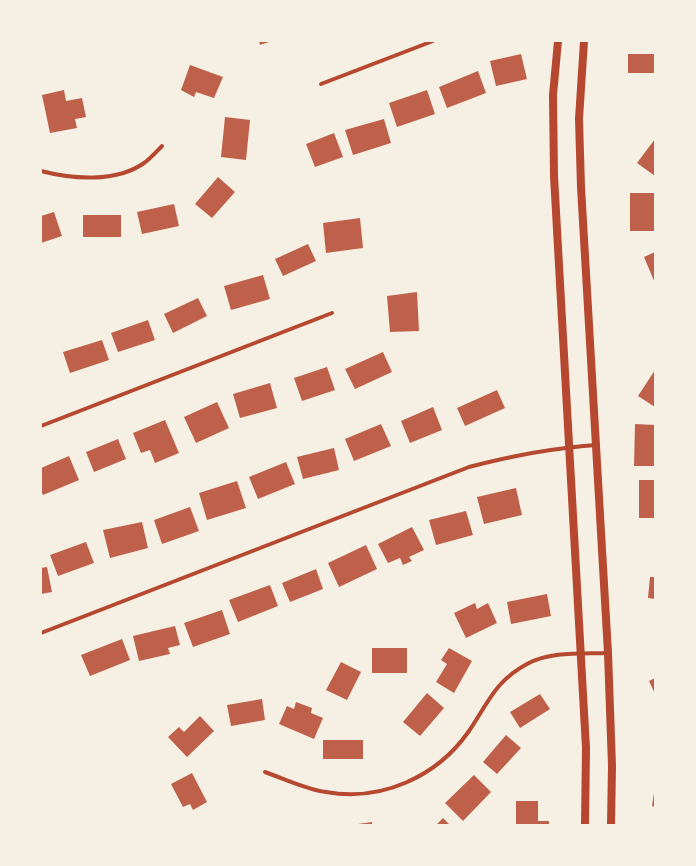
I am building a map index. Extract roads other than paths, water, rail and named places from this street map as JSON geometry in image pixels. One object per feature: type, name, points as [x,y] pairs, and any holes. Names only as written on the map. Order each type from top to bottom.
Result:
[{"type":"main road","points":[[558,41],[554,95],[554,146],[568,447],[586,748],[585,825]]},
{"type":"main road","points":[[584,41],[579,119],[581,187],[608,653],[612,766],[611,825]]},
{"type":"street","points":[[321,84],[433,41]]},
{"type":"street","points":[[41,171],[78,177],[116,175],[143,164],[162,146]]},
{"type":"street","points":[[41,426],[332,312]]},
{"type":"street","points":[[41,632],[469,467],[505,457],[568,447],[597,445]]},
{"type":"street","points":[[265,772],[314,790],[341,794],[376,792],[410,782],[444,759],[462,740],[493,692],[513,672],[543,657],[608,653]]}]
